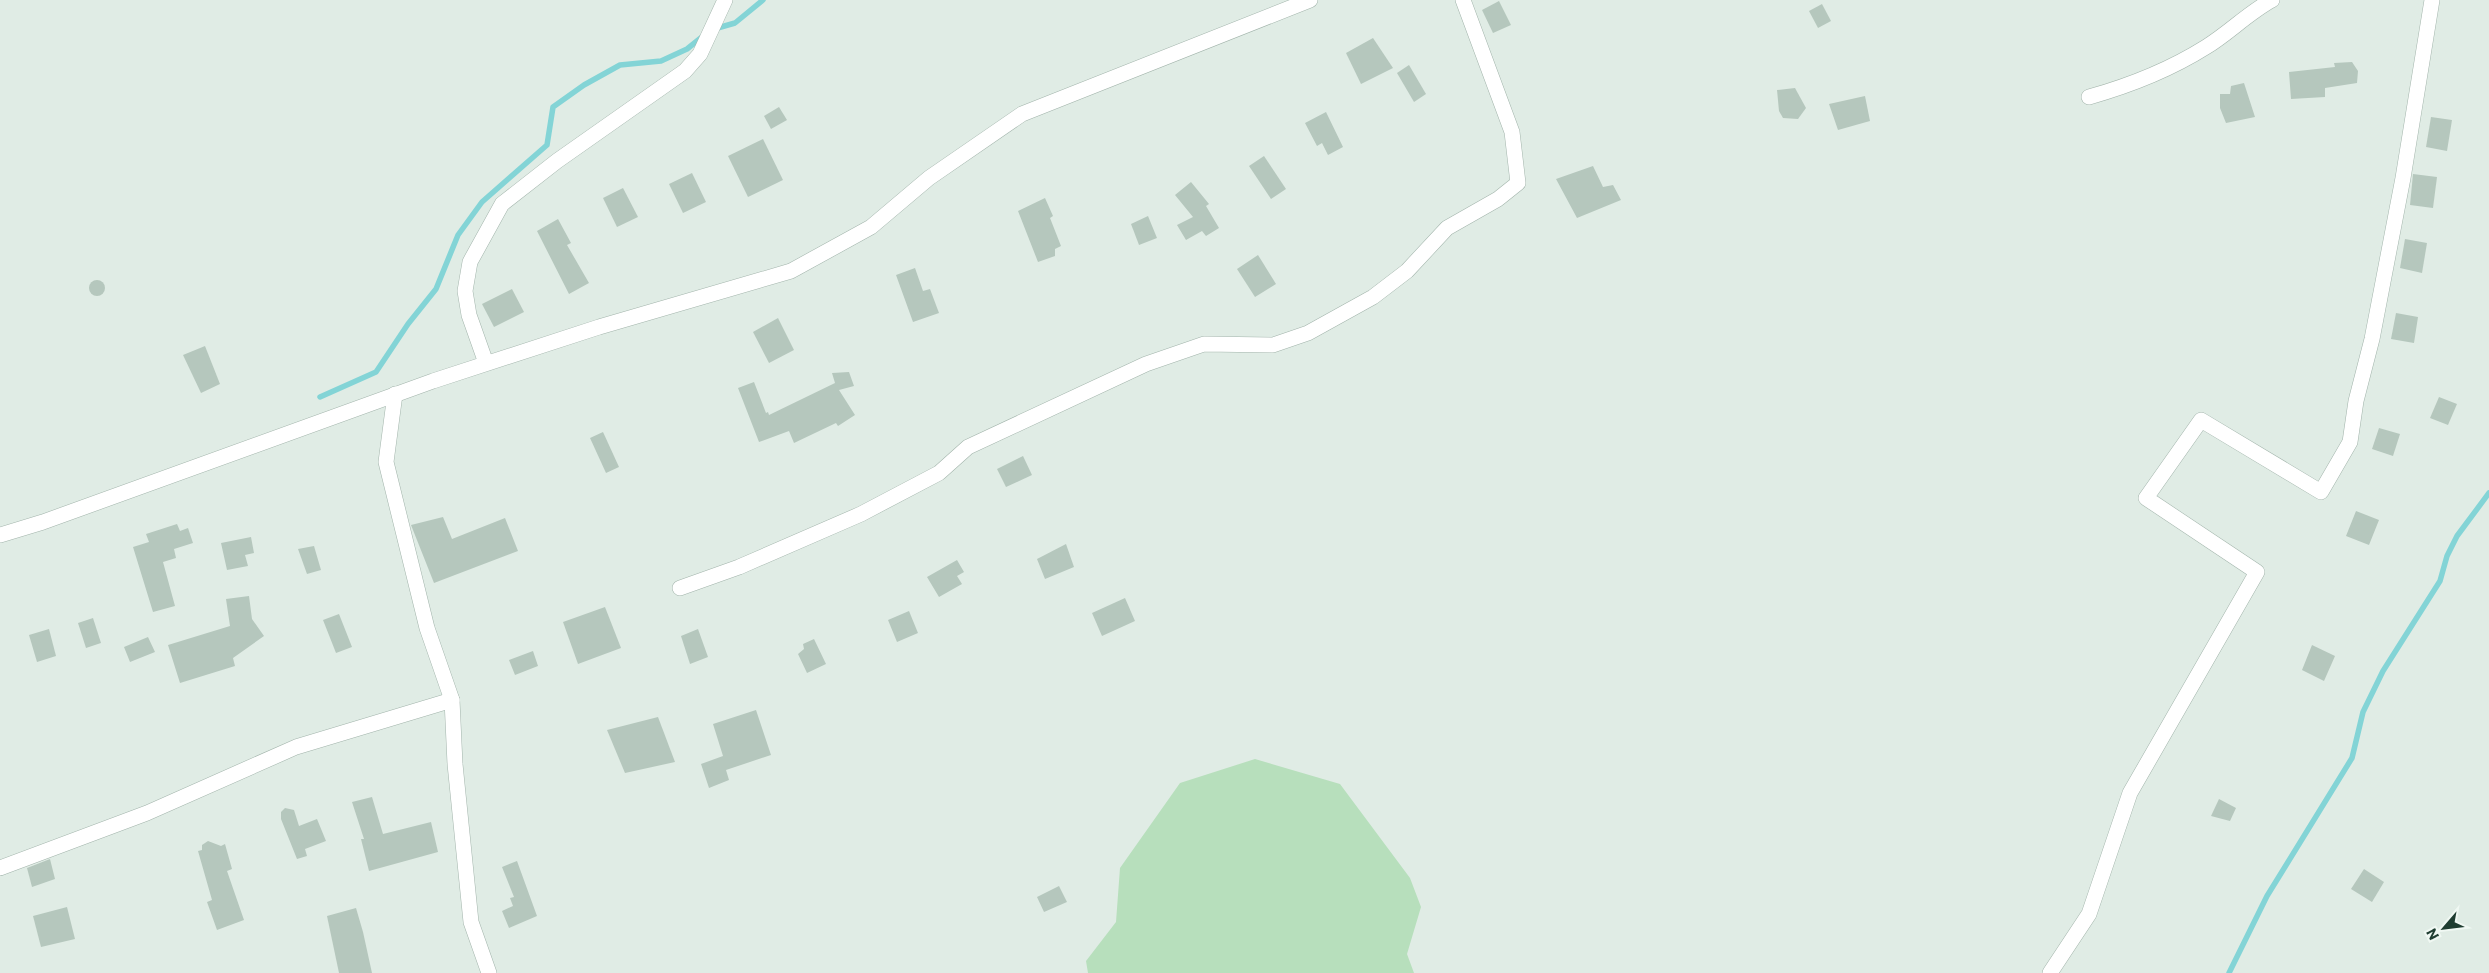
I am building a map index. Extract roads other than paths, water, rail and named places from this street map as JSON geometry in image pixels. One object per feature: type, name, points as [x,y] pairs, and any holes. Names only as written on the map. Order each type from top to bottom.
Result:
[{"type":"street","points":[[486,364],[469,315],[465,291],[470,262],[502,204],[557,161],[685,71],[700,54],[725,0]]},
{"type":"street","points":[[0,535],[43,522],[395,394],[599,327],[791,271],[871,227],[929,178],[1022,114],[1310,0]]},
{"type":"street","points":[[680,588],[739,567],[861,514],[939,473],[968,447],[1121,374],[1204,344],[1273,346],[1308,333],[1380,292],[1407,271],[1447,228],[1498,199],[1518,183],[1512,132],[1463,0]]},
{"type":"street","points":[[2089,97],[2125,87],[2206,47],[2258,8],[2272,0]]},
{"type":"street","points":[[2050,973],[2089,914],[2130,794],[2258,572],[2146,498],[2201,420],[2321,492],[2350,442],[2356,401],[2372,339],[2403,178],[2432,0]]},
{"type":"street","points":[[395,394],[386,462],[427,628],[452,700],[455,764],[471,922],[489,973]]},
{"type":"street","points":[[0,868],[147,813],[296,747],[452,700]]},
{"type":"waterway","points":[[714,29],[735,23],[763,0]]},
{"type":"waterway","points":[[320,397],[376,372],[408,324],[436,289],[458,235],[482,202],[547,145],[553,107],[584,85],[620,65],[661,61],[687,49],[702,37]]},
{"type":"waterway","points":[[2229,973],[2267,896],[2352,758],[2363,712],[2383,671],[2440,581],[2447,556],[2457,536],[2489,493]]}]
